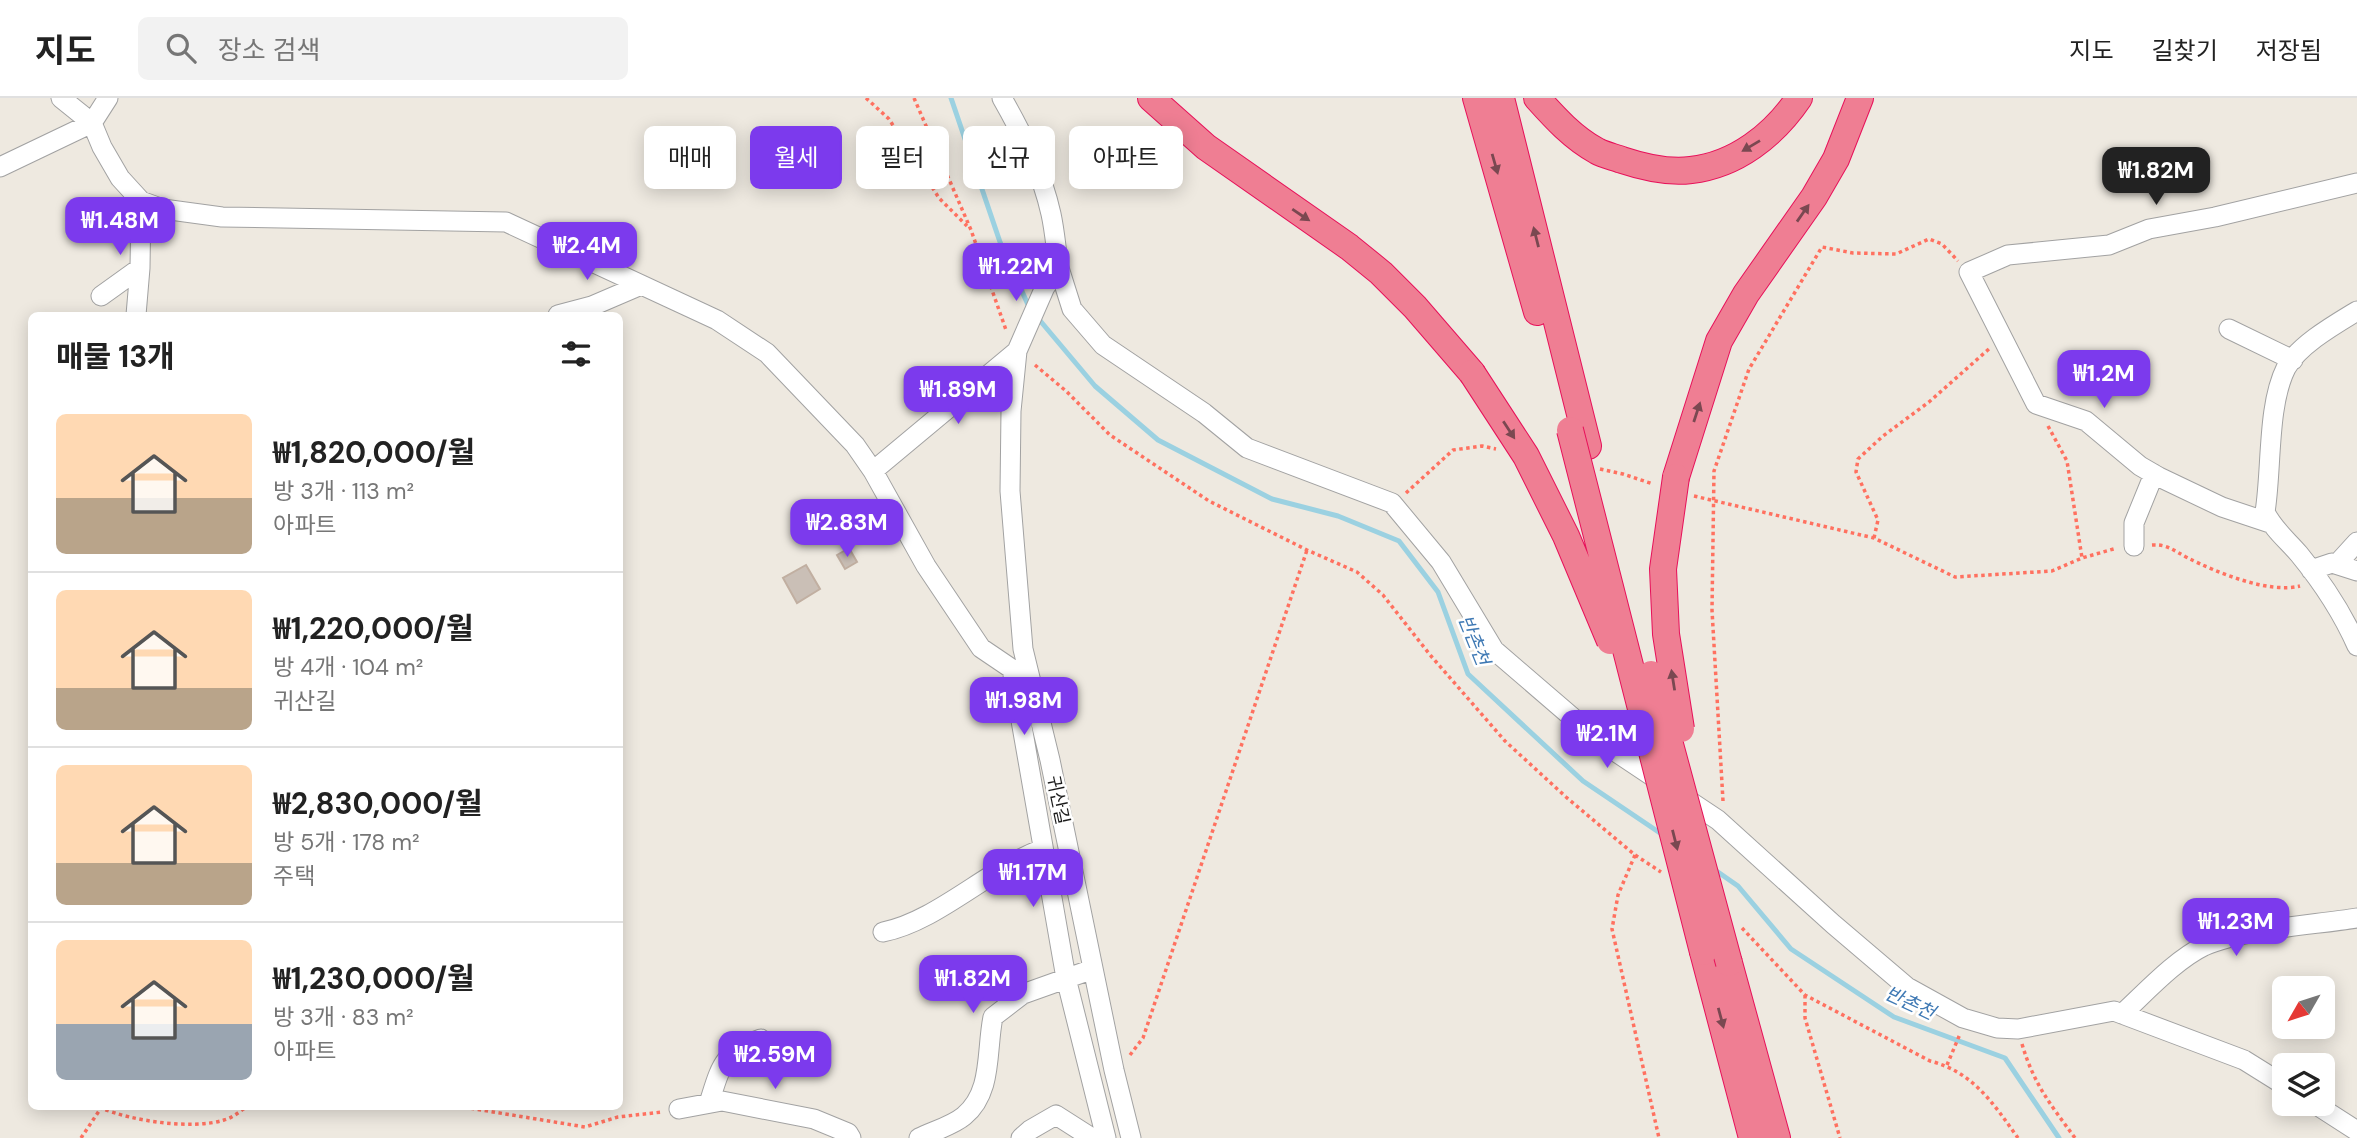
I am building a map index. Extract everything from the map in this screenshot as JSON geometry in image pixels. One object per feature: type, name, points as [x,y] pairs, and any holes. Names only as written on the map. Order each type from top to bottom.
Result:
[{"type":"highway","points":[[1151,98],[1206,147],[1349,247],[1381,274],[1415,307],[1472,373],[1526,456],[1566,536],[1646,727]]},
{"type":"highway","points":[[1476,98],[1585,448],[1777,1138]]},
{"type":"highway","points":[[1501,98],[1585,448],[1646,727],[1752,1138]]},
{"type":"highway","points":[[1537,98],[1561,126],[1598,151],[1646,167],[1690,171],[1725,161],[1758,143],[1784,119],[1799,98]]},
{"type":"highway","points":[[1710,892],[1666,634],[1663,569],[1673,485],[1719,341],[1746,294],[1831,169],[1860,98]]},
{"type":"street","points":[[61,98],[92,123],[120,178],[141,201],[163,209],[222,217],[506,222],[718,320],[767,353],[855,445],[873,471],[926,566],[981,648],[1020,670],[1043,849],[1066,978],[1106,1138]]},
{"type":"street","points":[[0,167],[92,123],[108,98]]},
{"type":"street","points":[[1002,98],[1023,135],[1040,178],[1051,214],[1059,268],[1072,309],[1103,345],[1204,413],[1247,448],[1392,503],[1441,562],[1494,650],[1601,742],[1723,825],[1907,987],[1963,1018],[1997,1028],[2018,1029],[2114,1011],[2244,1060],[2272,1078]]},
{"type":"street","points":[[2270,523],[2222,507],[2154,474],[2140,466],[2086,421],[2036,404],[1969,272],[2008,256],[2109,245],[2149,229],[2215,217],[2357,182]]},
{"type":"street","points":[[136,312],[141,201]]},
{"type":"street","points":[[101,296],[140,268]]},
{"type":"street","points":[[873,471],[1021,343],[1045,287],[1059,268]]},
{"type":"street","points":[[569,312],[592,306],[641,285]]},
{"type":"street","points":[[2357,311],[2327,329],[2287,366],[2277,391],[2265,512],[2270,523],[2315,576],[2346,620],[2357,646]]},
{"type":"street","points":[[2229,329],[2293,360]]},
{"type":"street","name":"귀산길","points":[[1021,343],[1011,411],[1010,491],[1023,649],[1020,670],[1050,760],[1114,1070],[1131,1138]]},
{"type":"street","points":[[2134,546],[2134,523],[2154,474]]},
{"type":"street","points":[[2337,564],[2357,542]]},
{"type":"street","points":[[2315,576],[2332,563],[2357,571]]},
{"type":"street","points":[[883,932],[897,929],[946,903],[1019,857],[1043,849]]},
{"type":"street","points":[[2122,1014],[2183,960],[2204,946],[2245,935],[2357,918]]},
{"type":"street","points":[[919,1138],[963,1117],[979,1100],[987,1070],[993,1017],[1023,994],[1093,969]]},
{"type":"street","points":[[709,1103],[725,1059],[742,1046],[761,1039]]},
{"type":"street","points":[[679,1110],[722,1101],[814,1119],[848,1133],[851,1138]]},
{"type":"street","points":[[1021,1138],[1056,1115],[1092,1138]]},
{"type":"street","points":[[2334,1116],[2357,1131]]},
{"type":"path","points":[[866,98],[889,119],[939,198],[971,230]]},
{"type":"path","points":[[914,98],[971,230],[1003,324],[1066,391],[1110,435],[1209,500],[1357,572],[1383,595],[1431,656],[1505,741],[1635,855],[1670,878]]},
{"type":"path","points":[[1723,825],[1712,610],[1714,471],[1749,369],[1822,247],[1853,253],[1896,254],[1930,239],[1942,244],[1969,272]]},
{"type":"path","points":[[1874,538],[1878,520],[1856,472],[1858,459],[2002,338]]},
{"type":"path","points":[[2036,404],[2067,461],[2082,558]]},
{"type":"path","points":[[1392,503],[1453,450],[1482,446],[1508,451]]},
{"type":"path","points":[[1585,448],[1623,474],[1673,485],[1713,502],[1874,538],[1955,577],[2053,571],[2082,558],[2124,547],[2166,544],[2208,566],[2262,585],[2294,587],[2315,576]]},
{"type":"path","points":[[1114,1070],[1135,1050],[1143,1038],[1307,550]]},
{"type":"path","points":[[1635,855],[1618,895],[1612,929],[1659,1138]]},
{"type":"path","points":[[1739,925],[1805,995],[1930,1061],[1947,1065],[1971,1080],[2018,1138]]},
{"type":"path","points":[[1805,995],[1805,1018],[1840,1138]]},
{"type":"path","points":[[2018,1029],[2030,1071],[2042,1094],[2075,1138]]},
{"type":"path","points":[[1947,1065],[1962,1032]]},
{"type":"path","points":[[81,1138],[99,1110]]},
{"type":"path","points":[[106,1110],[113,1114],[166,1122],[199,1124],[225,1120],[241,1110]]},
{"type":"path","points":[[481,1110],[584,1127],[618,1117],[679,1110]]},
{"type":"building","points":[[849,548],[857,562],[845,569],[837,555]]},
{"type":"building","points":[[806,565],[820,589],[797,603],[783,578]]},
{"type":"waterway","name":"반촌천","points":[[951,98],[1000,242],[1029,307]]},
{"type":"waterway","name":"반촌천","points":[[1037,317],[1095,386],[1158,440],[1272,499],[1338,516],[1399,541],[1438,592],[1468,674],[1583,781],[1663,835]]},
{"type":"waterway","name":"반촌천","points":[[1715,870],[1738,886],[1791,949],[1894,1017],[2005,1058],[2059,1138]]}]
